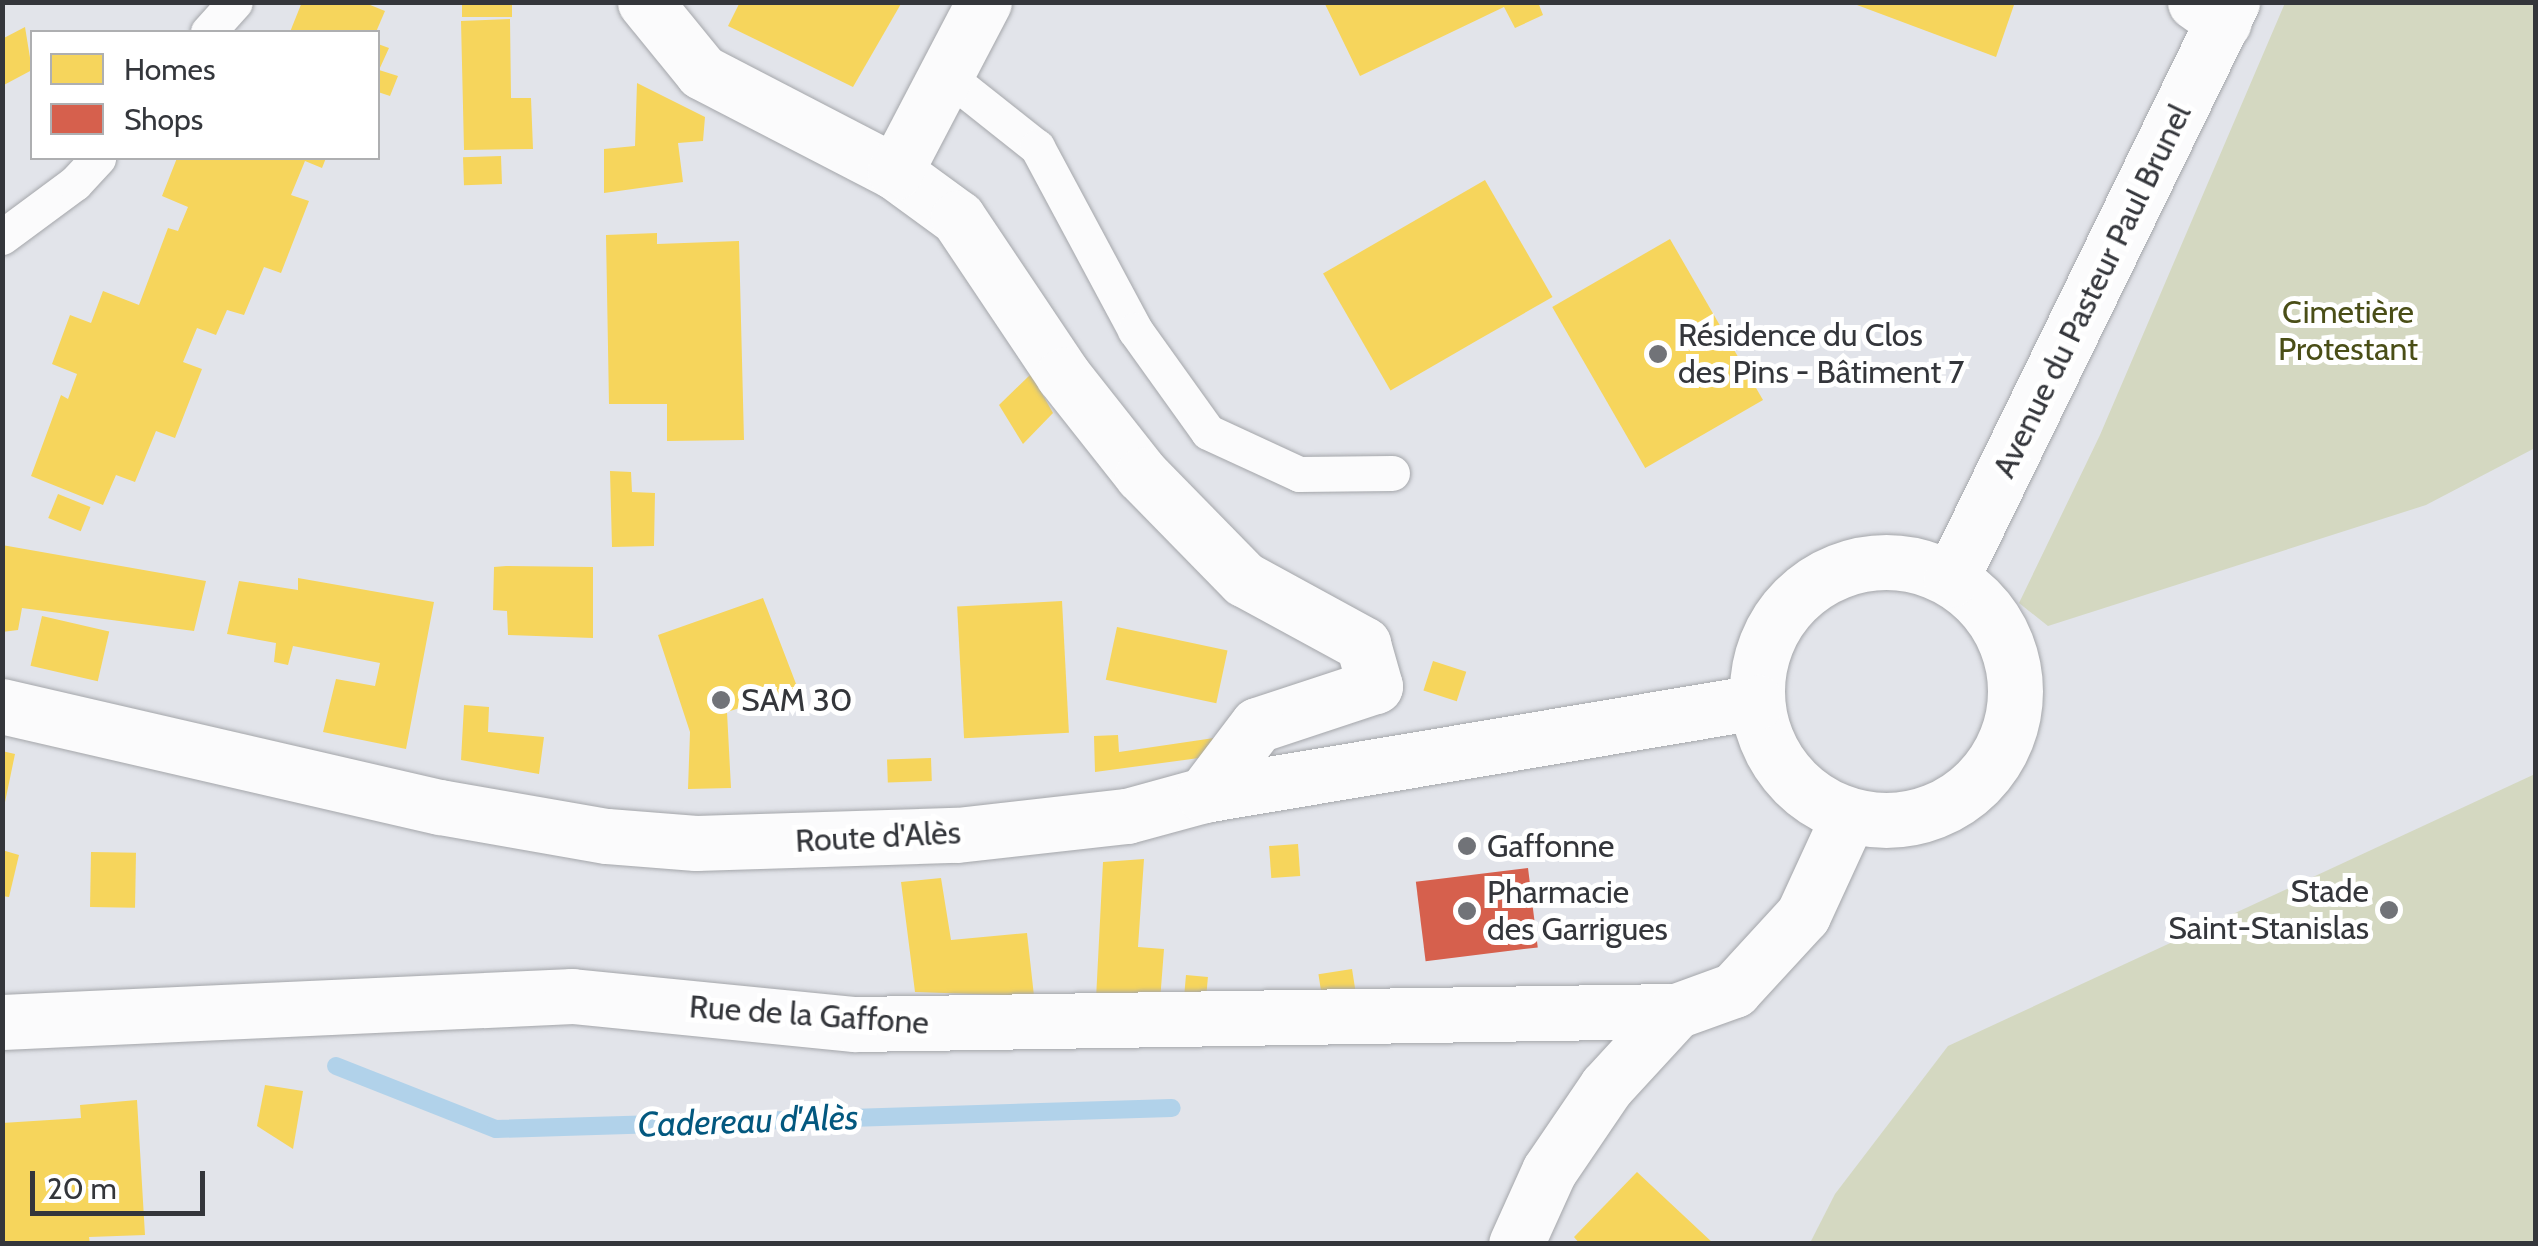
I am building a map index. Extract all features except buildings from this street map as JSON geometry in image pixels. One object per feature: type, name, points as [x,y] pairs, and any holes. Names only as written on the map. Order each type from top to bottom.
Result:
[{"type":"street","points":[[645,2],[702,72],[895,172],[958,218],[1064,375],[1142,476],[1244,579],[1363,644],[1375,686],[1257,725],[1204,795]]},
{"type":"street","points":[[895,172],[984,2]]},
{"type":"street","name":"Avenue du Pasteur Paul Brunel","points":[[1951,579],[2217,9]]},
{"type":"street","points":[[1873,562],[1913,564],[1951,579],[1980,602],[2014,669],[2014,708],[2004,744],[1981,779],[1949,805],[1917,817],[1850,815],[1814,799],[1786,773],[1765,739],[1756,702],[1764,649],[1800,593],[1835,572],[1873,562]]},
{"type":"street","name":"Route d'Alès","points":[[2,706],[440,807],[678,842],[957,835],[1127,816],[1204,795],[1756,702]]},
{"type":"street","points":[[1516,1244],[1549,1171],[1596,1101],[1676,1011],[1734,990],[1803,915],[1850,815]]},
{"type":"street","name":"Rue de la Gaffone","points":[[2,1022],[572,996],[855,1024],[1676,1011]]},
{"type":"lane","points":[[210,30],[235,2]]},
{"type":"lane","points":[[946,75],[1036,146],[1135,330],[1208,432],[1299,474],[1392,473]]},
{"type":"lane","points":[[2,237],[75,184],[96,160]]},
{"type":"green space","name":"Cimetière Protestant","points":[[2285,3],[2535,3],[2535,448],[2426,505],[2048,626],[2019,603],[2100,435]]},
{"type":"green space","name":"Stade Saint-Stanislas","points":[[2535,774],[2535,1243],[1810,1243],[1835,1194],[1948,1046]]},
{"type":"waterway","name":"Cadereau d'Alès","points":[[336,1066],[496,1129],[1172,1108]]},
{"type":"place","name":"Résidence du Clos des Pins - Bâtiment 7","points":[[1658,354]]},
{"type":"place","name":"SAM 30","points":[[721,700]]},
{"type":"place","name":"Gaffonne","points":[[1467,846]]},
{"type":"place","name":"Stade Saint-Stanislas","points":[[2389,910]]},
{"type":"place","name":"Pharmacie des Garrigues","points":[[1467,911]]}]
